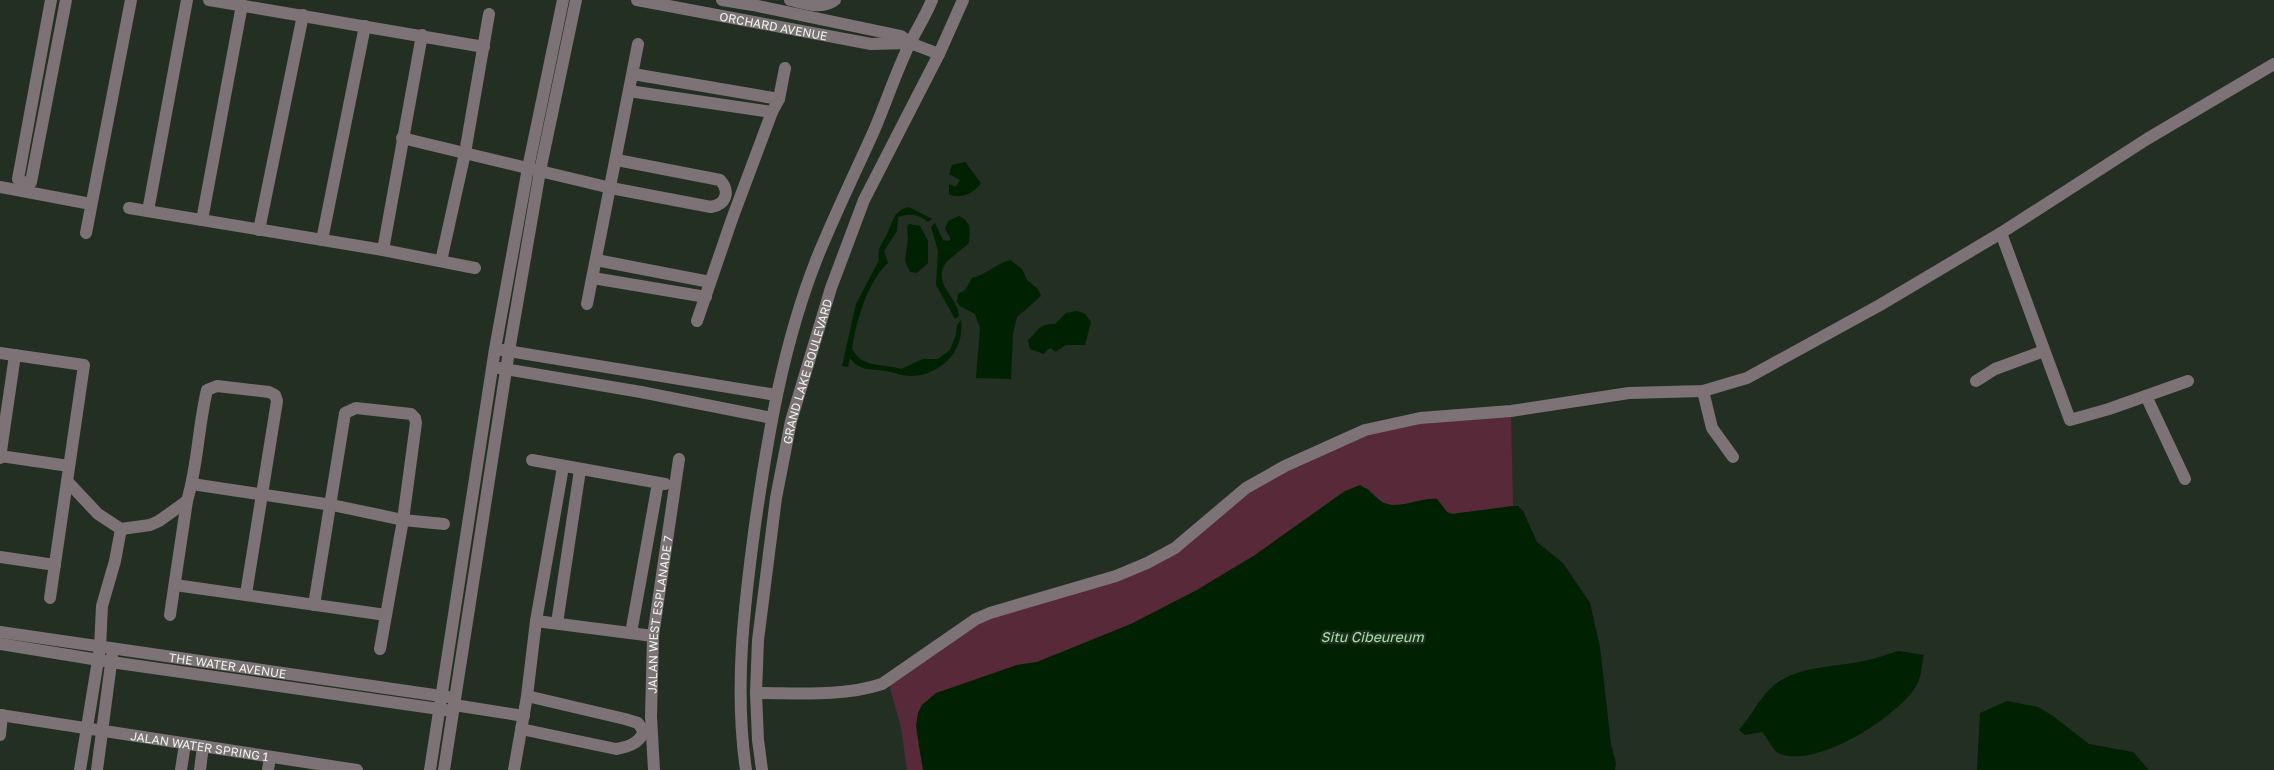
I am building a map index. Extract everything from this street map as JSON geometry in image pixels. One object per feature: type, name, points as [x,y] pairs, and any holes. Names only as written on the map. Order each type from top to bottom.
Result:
[{"type":"street","points":[[51,0],[18,179],[26,182],[31,182],[66,0]]},
{"type":"street","points":[[86,233],[130,0]]},
{"type":"street","points":[[148,211],[187,0]]},
{"type":"street","points":[[209,0],[484,47]]},
{"type":"street","points":[[444,770],[509,351],[534,170],[563,0]]},
{"type":"street","points":[[430,770],[495,349],[534,170],[576,0]]},
{"type":"street","name":"ORCHARD AVENUE","points":[[637,0],[871,44],[910,43]]},
{"type":"street","name":"ORCHARD AVENUE","points":[[722,0],[901,36],[910,43],[939,54]]},
{"type":"street","points":[[790,0],[820,6],[831,4],[835,0]]},
{"type":"street","name":"GRAND LAKE BOULEVARD","points":[[746,770],[740,718],[740,672],[746,591],[776,395],[794,321],[816,261],[836,211],[874,131],[910,43],[932,0]]},
{"type":"street","name":"GRAND LAKE BOULEVARD","points":[[762,770],[758,740],[756,693],[758,640],[762,595],[786,446],[807,368],[832,288],[864,200],[939,54],[963,0]]},
{"type":"street","points":[[202,220],[242,5]]},
{"type":"street","points":[[441,261],[464,153],[489,14]]},
{"type":"street","points":[[259,230],[303,15]]},
{"type":"street","points":[[322,240],[365,26]]},
{"type":"street","points":[[383,250],[422,35]]},
{"type":"street","points":[[587,304],[612,188],[638,44]]},
{"type":"street","points":[[756,693],[835,693],[864,690],[882,684],[976,619],[990,613],[1116,576],[1147,563],[1175,548],[1246,488],[1285,466],[1365,430],[1420,418],[1511,410],[1629,394],[1703,391],[1730,384],[1763,370],[2001,233],[2147,139],[2274,64]]},
{"type":"street","points":[[698,321],[710,282],[772,112],[779,98],[785,68]]},
{"type":"street","points":[[633,74],[779,98]]},
{"type":"street","points":[[629,91],[772,112]]},
{"type":"street","points":[[402,138],[612,188],[711,207],[718,206],[726,196],[727,189],[720,180],[617,160]]},
{"type":"street","points":[[0,187],[92,204]]},
{"type":"street","points":[[129,208],[383,250],[475,268]]},
{"type":"street","points":[[2001,233],[2070,420],[2188,381]]},
{"type":"street","points":[[596,260],[710,282]]},
{"type":"street","points":[[593,278],[706,297]]},
{"type":"street","points":[[495,349],[776,395]]},
{"type":"street","points":[[1976,381],[1995,369],[2044,350]]},
{"type":"street","points":[[0,353],[84,365],[50,598]]},
{"type":"street","points":[[15,355],[0,457],[69,466]]},
{"type":"street","points":[[784,363],[807,368]]},
{"type":"street","points":[[493,368],[772,418]]},
{"type":"street","points":[[170,615],[187,501],[192,484],[207,390],[217,386],[269,392],[275,396],[277,401],[246,594]]},
{"type":"street","points":[[1703,391],[1712,428],[1733,457]]},
{"type":"street","points":[[2146,396],[2185,479]]},
{"type":"street","points":[[314,605],[332,505],[345,413],[356,408],[411,414],[415,418],[416,423],[403,520],[380,649]]},
{"type":"street","points":[[768,444],[786,446]]},
{"type":"street","name":"JALAN WEST ESPLANADE 7","points":[[654,770],[651,717],[653,636],[679,459]]},
{"type":"street","points":[[532,460],[562,467],[675,486]]},
{"type":"street","points":[[514,770],[527,696],[536,621],[562,467]]},
{"type":"street","points":[[557,623],[580,470]]},
{"type":"street","points":[[67,481],[98,514],[121,529],[150,525],[159,521],[187,501]]},
{"type":"street","points":[[631,633],[658,483]]},
{"type":"street","points":[[192,484],[261,496],[332,505],[403,520],[444,524]]},
{"type":"street","points":[[97,770],[102,731],[106,655],[102,606],[121,529]]},
{"type":"street","points":[[0,557],[55,565]]},
{"type":"street","points":[[175,585],[386,615]]},
{"type":"street","points":[[536,621],[653,636]]},
{"type":"street","name":"THE WATER AVENUE","points":[[0,632],[106,655],[392,704],[440,710],[454,705]]},
{"type":"street","name":"THE WATER AVENUE","points":[[0,644],[394,690],[441,697],[454,705]]},
{"type":"street","points":[[80,770],[106,655]]},
{"type":"street","points":[[392,704],[394,690]]},
{"type":"street","points":[[522,729],[616,749],[631,746],[644,732],[638,723],[625,719],[527,696]]},
{"type":"street","points":[[454,705],[524,716]]},
{"type":"street","points":[[0,735],[1,715]]},
{"type":"street","name":"JALAN WATER SPRING 1","points":[[1,715],[348,769]]},
{"type":"street","points":[[181,770],[185,744]]},
{"type":"street","points":[[200,770],[203,746]]},
{"type":"street","points":[[268,770],[270,757]]},
{"type":"shaded area","points":[[1511,411],[1513,506],[1452,514],[1447,512],[1440,503],[1391,505],[1382,502],[1367,488],[1345,491],[1255,555],[1197,590],[1131,624],[1037,662],[1017,665],[1000,671],[922,705],[917,729],[923,770],[907,770],[901,728],[888,680],[976,619],[1147,563],[1246,488],[1365,430]]},
{"type":"water","points":[[965,162],[981,183],[975,190],[962,196],[953,196],[949,194],[949,184],[956,187],[960,180],[949,174],[952,165]]},
{"type":"water","points":[[909,207],[932,219],[928,222],[914,215],[898,217],[897,231],[884,251],[888,263],[868,291],[856,327],[852,349],[856,355],[867,363],[901,369],[923,359],[938,359],[950,350],[956,335],[957,325],[961,320],[961,331],[955,351],[941,366],[922,375],[908,376],[866,369],[858,366],[850,358],[848,367],[842,366],[856,304],[879,260],[880,246],[897,214]]},
{"type":"water","points":[[959,216],[968,224],[970,230],[969,243],[946,262],[942,271],[944,285],[958,309],[959,316],[955,319],[936,285],[938,251],[931,227],[935,223],[943,240],[948,241],[951,239],[945,229],[948,221]]},
{"type":"water","points":[[909,224],[920,226],[928,241],[928,263],[917,273],[910,272],[905,261],[908,238],[907,227]]},
{"type":"water","points":[[1010,260],[1022,269],[1027,280],[1038,289],[1041,296],[1017,317],[1013,334],[1011,379],[976,378],[980,328],[975,314],[960,306],[957,302],[958,294],[965,290],[972,278]]},
{"type":"water","points":[[1077,311],[1085,314],[1091,322],[1085,345],[1066,345],[1055,352],[1051,348],[1044,354],[1030,349],[1028,340],[1040,328],[1055,324],[1066,313]]},
{"type":"water","name":"Situ Cibeureum","points":[[1360,485],[1382,502],[1395,505],[1437,499],[1447,512],[1452,514],[1513,506],[1518,506],[1523,511],[1537,542],[1563,563],[1590,603],[1600,647],[1611,744],[1616,763],[1615,770],[923,770],[916,726],[918,713],[922,705],[936,693],[1017,665],[1037,662],[1131,624],[1197,590],[1255,555],[1345,491]]},
{"type":"water","points":[[1898,651],[1924,655],[1920,676],[1915,688],[1890,713],[1853,738],[1832,748],[1812,754],[1794,756],[1778,753],[1762,732],[1745,735],[1739,730],[1767,692],[1780,681],[1790,676],[1811,669],[1864,661]]},
{"type":"water","points":[[2007,701],[2038,707],[2053,716],[2089,744],[2133,752],[2149,770],[1977,770],[1980,713]]}]
